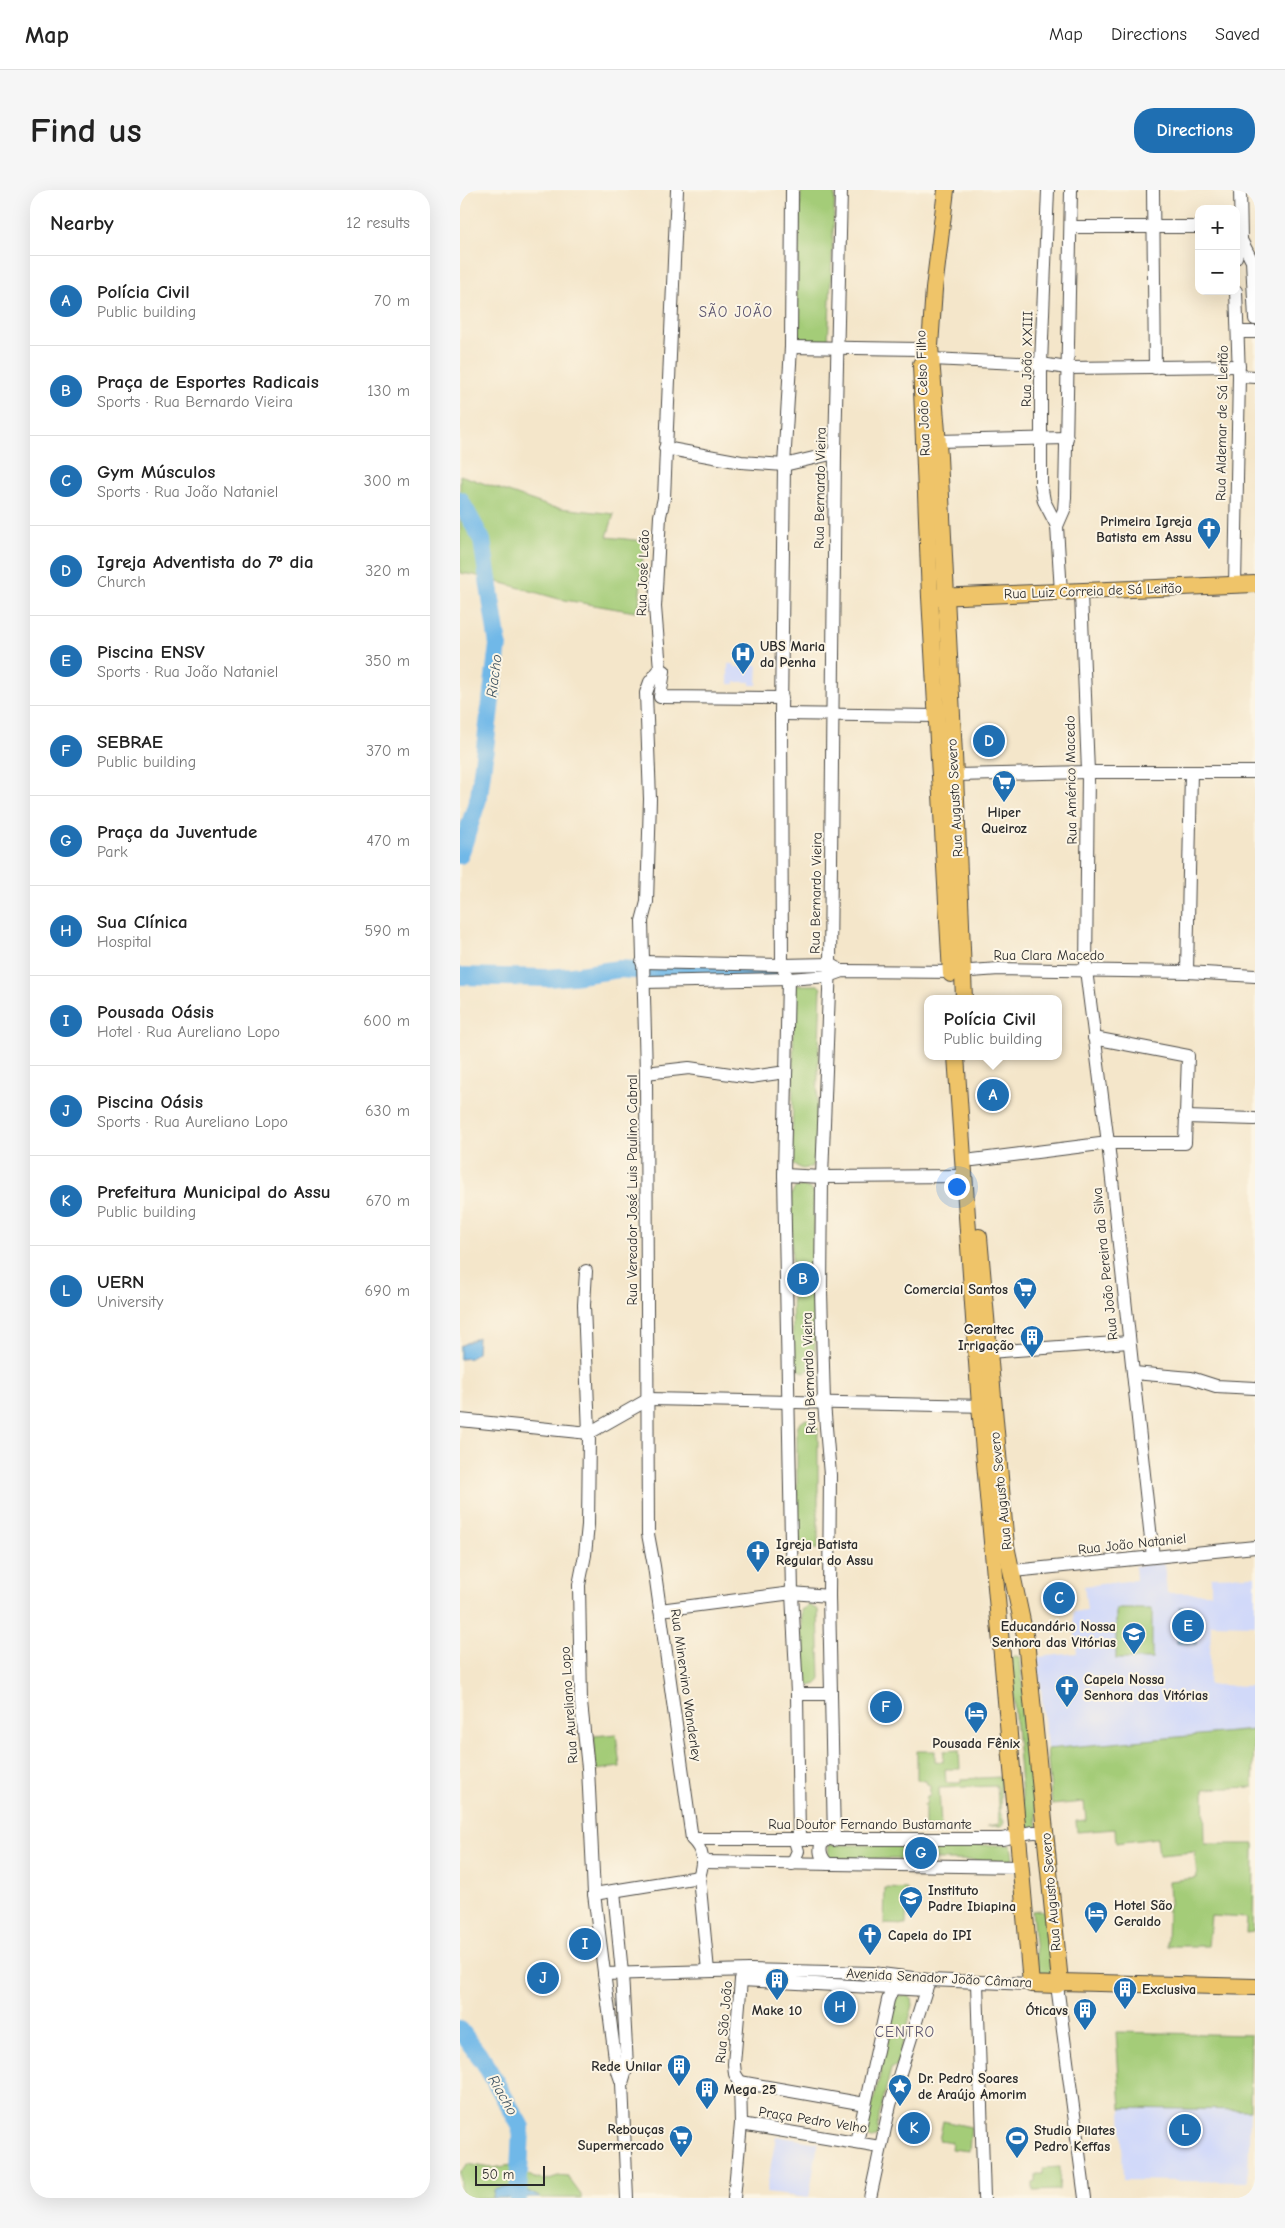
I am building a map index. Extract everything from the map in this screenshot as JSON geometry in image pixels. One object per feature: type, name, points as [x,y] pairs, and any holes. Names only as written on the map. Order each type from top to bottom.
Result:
[{"type":"main road","name":"Rua João Celso Filho","points":[[936,190],[923,298],[938,597]]},
{"type":"main road","name":"Rua João Celso Filho","points":[[938,597],[937,441],[925,354],[930,346],[934,289],[946,190]]},
{"type":"main road","name":"Rua Luiz Correia de Sá Leitão","points":[[938,597],[1081,593],[1255,584]]},
{"type":"main road","name":"Rua Augusto Severo","points":[[938,597],[937,716],[957,972],[963,995]]},
{"type":"main road","name":"Rua Augusto Severo","points":[[938,597],[955,775],[957,972],[953,995]]},
{"type":"main road","name":"Rua Augusto Severo","points":[[957,1060],[965,1125],[973,1160],[988,1352],[987,1406],[1003,1659],[1031,1984]]},
{"type":"main road","name":"Rua Augusto Severo","points":[[967,1060],[963,1176],[987,1406],[1006,1546],[1013,1571],[1027,1648],[1059,1984]]},
{"type":"main road","points":[[1002,1641],[1010,1651],[1016,1651],[1024,1646],[1027,1648]]},
{"type":"main road","points":[[1003,1659],[1012,1653],[1027,1648]]},
{"type":"main road","name":"Avenida Senador João Câmara","points":[[1031,1984],[1255,1987]]},
{"type":"street","name":"Rua José Leão","points":[[677,190],[664,498],[660,516],[654,607],[660,669],[664,671],[660,697],[782,698]]},
{"type":"street","name":"Rua Bernardo Vieira","points":[[792,190],[791,347],[784,465],[781,714],[782,965],[788,979],[784,1175],[792,1593],[797,1694],[795,1841],[798,1851],[792,1864]]},
{"type":"street","name":"Rua Bernardo Vieira","points":[[828,1864],[823,1860],[820,1853],[821,1845],[830,1840],[830,1475],[824,1403],[821,1291],[822,1177],[830,970],[835,453],[841,190]]},
{"type":"street","name":"Rua João XXIII","points":[[1048,190],[1041,364],[1041,484],[1044,501],[1057,526],[1061,593]]},
{"type":"street","name":"Rua João XXIII","points":[[1057,526],[1064,510],[1065,497],[1071,190]]},
{"type":"street","points":[[1152,190],[1155,368]]},
{"type":"street","points":[[1239,205],[1240,190]]},
{"type":"street","points":[[1071,227],[1152,228],[1195,226]]},
{"type":"street","points":[[1240,235],[1252,261],[1255,319]]},
{"type":"street","points":[[1238,250],[1241,240]]},
{"type":"street","name":"Rua Aldemar de Sá Leitão","points":[[1234,585],[1239,371],[1236,295]]},
{"type":"street","points":[[1238,332],[1255,332]]},
{"type":"street","points":[[791,347],[925,354],[1067,368],[1155,368],[1239,371],[1255,376]]},
{"type":"street","points":[[937,441],[1067,438]]},
{"type":"street","points":[[665,448],[741,462],[784,465],[835,453]]},
{"type":"street","name":"Rua Américo Macedo","points":[[1081,593],[1088,772],[1086,968]]},
{"type":"street","points":[[644,982],[642,921],[647,902],[650,800],[646,693],[650,682],[660,669]]},
{"type":"street","points":[[781,714],[937,716]]},
{"type":"street","points":[[955,775],[1088,772],[1255,772]]},
{"type":"street","points":[[1187,972],[1191,772]]},
{"type":"street","name":"Rua Clara Macedo","points":[[642,962],[677,961],[782,965],[843,972],[957,972],[999,969],[1086,968],[1255,976]]},
{"type":"street","name":"Rua João Pereira da Silva","points":[[1086,968],[1108,1143],[1153,1557]]},
{"type":"street","name":"Rua Clara Macedo","points":[[644,982],[788,979],[830,970]]},
{"type":"street","name":"Rua Vereador José Luis Paulino Cabral","points":[[644,982],[648,1399]]},
{"type":"street","points":[[973,1160],[1108,1143],[1185,1143],[1188,1056],[1094,1038]]},
{"type":"street","points":[[646,1073],[689,1068],[752,1077],[786,1072]]},
{"type":"street","points":[[1185,1116],[1255,1119]]},
{"type":"street","points":[[784,1175],[822,1177],[963,1176]]},
{"type":"street","points":[[586,1271],[584,1305],[589,1433]]},
{"type":"street","points":[[988,1352],[1129,1342]]},
{"type":"street","points":[[1134,1373],[1191,1378],[1216,1386],[1255,1388]]},
{"type":"street","points":[[460,1420],[589,1433],[648,1399],[987,1406]]},
{"type":"street","name":"Rua Minervino Wanderley","points":[[648,1399],[648,1534],[692,1839],[701,1847],[703,1862]]},
{"type":"street","name":"Rua Aureliano Lopo","points":[[589,1433],[588,1525],[579,1585],[578,1617],[581,1703],[588,1768],[594,1894],[616,2066],[622,2083],[627,2198]]},
{"type":"street","name":"Rua João Nataniel","points":[[1013,1571],[1255,1548]]},
{"type":"street","points":[[660,1610],[792,1593],[829,1596]]},
{"type":"street","points":[[797,1694],[830,1694]]},
{"type":"street","name":"Rua Doutor Fernando Bustamante","points":[[692,1839],[1002,1839],[1029,1832],[1046,1834]]},
{"type":"street","points":[[708,1971],[699,1877],[703,1862],[1022,1867]]},
{"type":"street","points":[[594,1894],[699,1877]]},
{"type":"street","name":"Rua Aureliano Lopo","points":[[614,1891],[622,1973],[627,2066],[622,2083]]},
{"type":"street","name":"Avenida Senador João Câmara","points":[[622,1973],[750,1970],[873,1973],[927,1985],[977,1983],[1031,1984]]},
{"type":"street","name":"Rua São João","points":[[734,2198],[741,2124],[740,2082],[735,2074],[734,2064],[741,1980],[744,1973],[750,1970]]},
{"type":"street","points":[[604,1974],[622,1973]]},
{"type":"street","name":"Avenida Senador João Câmara","points":[[741,1980],[893,1989],[905,1981]]},
{"type":"street","points":[[977,1983],[984,2198]]},
{"type":"street","points":[[1059,1984],[1085,2198]]},
{"type":"street","points":[[870,2198],[890,2105],[927,1985]]},
{"type":"street","points":[[856,2142],[893,1989]]},
{"type":"street","name":"Praça Pedro Velho","points":[[740,2082],[865,2104]]},
{"type":"street","name":"Praça Pedro Velho","points":[[741,2124],[880,2147]]},
{"type":"shaded area","name":"UBS Maria da Penha","points":[[728,664],[734,664],[735,667],[758,665],[757,685],[750,685],[750,682],[728,684]]},
{"type":"shaded area","name":"Educandário Nossa Senhora das Vitórias","points":[[1164,1563],[1167,1593],[1211,1593],[1211,1577],[1255,1576],[1255,1625],[1211,1624],[1209,1685],[1255,1686],[1254,1730],[1047,1749],[1038,1657],[1077,1653],[1073,1612],[1087,1610],[1084,1586],[1136,1580],[1135,1566]]},
{"type":"shaded area","points":[[1121,2108],[1250,2110],[1248,2182],[1123,2180]]},
{"type":"shaded area","points":[[776,2136],[818,2143],[809,2198],[766,2193]]},
{"type":"green space","points":[[801,190],[835,190],[828,344],[795,342]]},
{"type":"green space","points":[[460,475],[551,507],[614,514],[607,537],[644,541],[639,606],[635,612],[559,599],[474,575],[460,573]]},
{"type":"green space","points":[[797,985],[818,985],[821,988],[815,1160],[811,1167],[803,1169],[794,1165],[792,1159],[794,987]]},
{"type":"green space","points":[[803,1186],[811,1189],[814,1195],[815,1364],[813,1368],[804,1372],[795,1368],[793,1363],[791,1195],[795,1188]]},
{"type":"green space","points":[[806,1419],[814,1422],[818,1429],[818,1549],[797,1549],[797,1429],[799,1424]]},
{"type":"green space","points":[[809,1605],[818,1610],[820,1679],[817,1684],[810,1686],[802,1680],[801,1610]]},
{"type":"green space","points":[[1116,1609],[1152,1609],[1152,1659],[1116,1659]]},
{"type":"green space","points":[[1020,1657],[1038,1829],[1025,1830],[1010,1658]]},
{"type":"green space","points":[[1254,1730],[1253,1787],[1204,1789],[1205,1844],[1254,1844],[1253,1932],[1246,1933],[1247,1918],[1211,1916],[1208,1946],[1167,1946],[1168,1906],[1170,1905],[1169,1881],[1197,1878],[1195,1852],[1159,1855],[1157,1838],[1116,1843],[1115,1829],[1077,1832],[1076,1821],[1086,1820],[1084,1802],[1052,1805],[1047,1749]]},
{"type":"green space","points":[[616,1734],[620,1767],[596,1770],[594,1736]]},
{"type":"green space","points":[[959,1750],[960,1769],[945,1769],[946,1783],[961,1783],[961,1779],[1001,1777],[1000,1812],[1004,1822],[1002,1826],[987,1826],[999,1824],[997,1786],[939,1788],[941,1827],[925,1827],[925,1807],[922,1805],[926,1805],[927,1796],[930,1795],[930,1785],[926,1781],[917,1780],[917,1751],[935,1751],[935,1761],[943,1762],[944,1751]]},
{"type":"green space","points":[[829,1845],[1011,1845],[1013,1858],[1011,1861],[828,1858]]},
{"type":"green space","points":[[885,1888],[907,1889],[906,1925],[884,1924]]},
{"type":"green space","points":[[1040,1910],[1046,1912],[1052,1975],[1038,1976],[1032,1911]]},
{"type":"green space","points":[[906,1995],[912,1999],[913,2005],[897,2065],[891,2069],[879,2116],[878,2136],[870,2139],[865,2134],[882,2067],[880,2061],[894,2001],[898,1996]]},
{"type":"green space","points":[[1116,2032],[1251,2035],[1250,2110],[1121,2108]]},
{"type":"green space","points":[[943,2121],[971,2127],[969,2151],[951,2149],[952,2142],[939,2140]]},
{"type":"green space","points":[[468,2164],[491,2168],[512,2165],[536,2179],[546,2180],[558,2176],[568,2177],[581,2195],[581,2198],[541,2198],[525,2190],[494,2190],[493,2198],[460,2198],[460,2172]]},
{"type":"green space","points":[[1060,2167],[1059,2190],[1033,2191],[1036,2174],[1043,2174],[1043,2168]]},
{"type":"water","points":[[478,1337],[477,1353],[470,1358],[460,1359],[460,1346]]},
{"type":"water","points":[[1180,1607],[1198,1609],[1196,1644],[1177,1643]]},
{"type":"water","points":[[507,2187],[525,2190],[541,2198],[493,2198],[494,2190]]},
{"type":"waterway","name":"Riacho","points":[[460,500],[482,540],[498,645],[479,796],[460,855]]},
{"type":"waterway","name":"Riacho","points":[[460,976],[546,978],[619,969],[664,972],[772,972]]},
{"type":"waterway","name":"Riacho","points":[[460,2030],[484,2062],[521,2127],[518,2198]]},
{"type":"place","name":"Primeira Igreja Batista em Assu","points":[[1209,550]]},
{"type":"place","name":"UBS Maria da Penha","points":[[743,675]]},
{"type":"place","name":"Igreja Adventista do 7º dia","points":[[989,741]]},
{"type":"place","name":"Hiper Queiroz","points":[[1004,803]]},
{"type":"place","name":"Polícia Civil","points":[[993,1095]]},
{"type":"place","name":"Praça de Esportes Radicais","points":[[803,1279]]},
{"type":"place","name":"Comercial Santos","points":[[1025,1310]]},
{"type":"place","name":"Geraltec Irrigação","points":[[1032,1358]]},
{"type":"place","name":"Igreja Batista Regular do Assu","points":[[758,1573]]},
{"type":"place","name":"Gym Músculos","points":[[1059,1598]]},
{"type":"place","name":"Piscina ENSV","points":[[1188,1626]]},
{"type":"place","name":"Educandário Nossa Senhora das Vitórias","points":[[1134,1655]]},
{"type":"place","name":"SEBRAE","points":[[886,1707]]},
{"type":"place","name":"Capela Nossa Senhora das Vitórias","points":[[1067,1708]]},
{"type":"place","name":"Pousada Fênix","points":[[976,1734]]},
{"type":"place","name":"Praça da Juventude","points":[[921,1853]]},
{"type":"place","name":"Instituto Padre Ibiapina","points":[[911,1919]]},
{"type":"place","name":"Hotel São Geraldo","points":[[1096,1934]]},
{"type":"place","name":"Pousada Oásis","points":[[585,1944]]},
{"type":"place","name":"Capela do IPI","points":[[870,1956]]},
{"type":"place","name":"Piscina Oásis","points":[[543,1978]]},
{"type":"place","name":"Make 10","points":[[777,2001]]},
{"type":"place","name":"Sua Clínica","points":[[840,2007]]},
{"type":"place","name":"Exclusiva","points":[[1125,2010]]},
{"type":"place","name":"Óticavs","points":[[1085,2031]]},
{"type":"place","name":"Rede Unilar","points":[[679,2087]]},
{"type":"place","name":"Dr. Pedro Soares de Araújo Amorim","points":[[900,2107]]},
{"type":"place","name":"Mega 25","points":[[707,2110]]},
{"type":"place","name":"Prefeitura Municipal do Assu","points":[[914,2128]]},
{"type":"place","name":"UERN","points":[[1185,2130]]},
{"type":"place","name":"Rebouças Supermercado","points":[[681,2158]]},
{"type":"place","name":"Studio Pilates Pedro Keffas","points":[[1017,2159]]},
{"type":"district","name":"SÃO JOÃO","points":[[736,312]]},
{"type":"district","name":"CENTRO","points":[[905,2032]]}]
